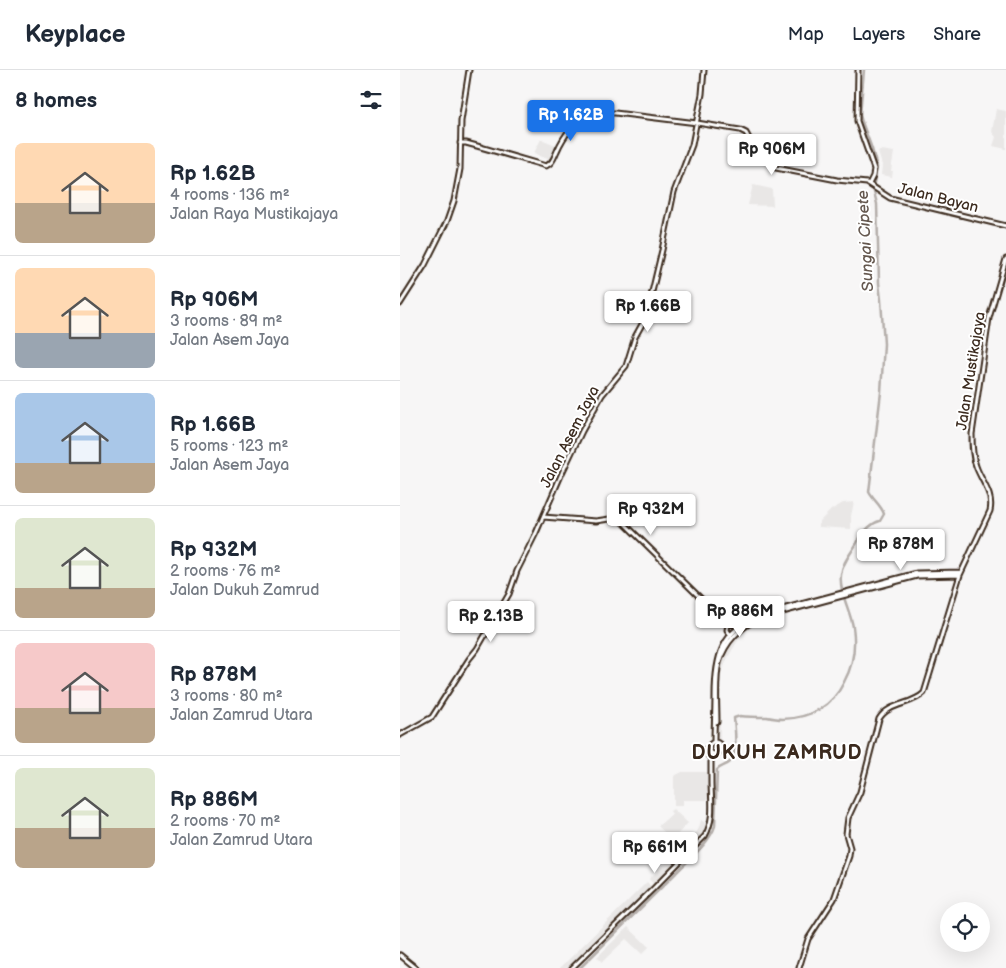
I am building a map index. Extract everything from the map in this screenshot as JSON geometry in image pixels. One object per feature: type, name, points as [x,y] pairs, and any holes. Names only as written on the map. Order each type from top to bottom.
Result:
[{"type":"main road","points":[[400,304],[425,265],[453,205],[460,169],[461,121],[469,70]]},
{"type":"main road","name":"Jalan Asem Jaya","points":[[400,735],[430,719],[469,658],[477,649],[510,590],[582,431],[602,395],[626,366],[635,337],[645,320],[674,192],[692,145],[698,122],[704,70]]},
{"type":"main road","points":[[460,143],[466,143],[546,166],[553,160],[563,137],[585,116],[615,113],[698,122],[740,130],[746,133],[753,146],[764,152],[772,166],[776,168],[873,186],[874,169],[857,120],[858,70]]},
{"type":"main road","name":"Jalan Bayan","points":[[873,186],[890,198],[1006,226]]},
{"type":"main road","name":"Jalan Mustikajaya","points":[[799,968],[808,939],[834,899],[849,856],[850,848],[846,834],[848,818],[860,792],[880,719],[884,712],[917,698],[924,693],[960,574],[990,508],[991,502],[988,492],[975,463],[972,434],[989,318],[1006,259]]},
{"type":"main road","points":[[543,518],[596,521],[616,518],[623,522],[728,625],[733,624],[740,628]]},
{"type":"main road","points":[[715,742],[715,674],[717,662],[725,643],[751,619],[760,615],[917,576],[960,574]]},
{"type":"main road","points":[[728,625],[727,630],[731,636]]},
{"type":"main road","points":[[572,968],[647,895],[704,836],[710,827],[712,812],[710,746],[715,742]]},
{"type":"main road","points":[[711,760],[721,751],[720,744],[715,742]]},
{"type":"main road","points":[[704,750],[711,760]]},
{"type":"main road","points":[[711,753],[718,754]]},
{"type":"main road","points":[[400,955],[416,968]]},
{"type":"shaded area","points":[[996,109],[1006,111],[1006,149],[993,146],[996,137],[992,132]]},
{"type":"shaded area","points":[[541,139],[558,146],[551,160],[534,153]]},
{"type":"shaded area","points":[[882,150],[894,152],[892,177],[881,175],[882,165],[878,152]]},
{"type":"shaded area","points":[[753,185],[772,189],[773,206],[748,205]]},
{"type":"shaded area","points":[[854,502],[851,529],[819,527],[819,522],[831,510],[843,503]]},
{"type":"shaded area","points":[[845,596],[846,598],[762,622],[743,632],[728,657],[720,677],[720,747],[715,744],[719,743],[715,688],[719,663],[729,640],[738,637],[740,631],[754,622]]},
{"type":"shaded area","points":[[682,772],[710,772],[712,800],[683,800],[683,806],[674,806],[674,776]]},
{"type":"shaded area","points":[[673,809],[688,823],[672,840],[658,826],[672,814],[670,811]]},
{"type":"shaded area","points":[[701,820],[708,825],[705,836],[655,886],[649,879],[696,833]]},
{"type":"shaded area","points":[[647,882],[653,889],[572,968],[560,968]]},
{"type":"shaded area","points":[[628,927],[649,947],[642,954],[626,939],[602,962],[597,957]]},
{"type":"waterway","name":"Sungai Cipete","points":[[580,968],[708,839],[715,826],[717,770],[733,758],[735,741],[734,718],[740,716],[782,719],[802,716],[819,710],[839,691],[850,669],[854,648],[854,634],[852,621],[843,594],[842,570],[862,535],[870,526],[880,521],[884,514],[869,492],[881,392],[884,344],[879,283],[877,204],[873,188],[877,167],[860,115],[864,70]]},
{"type":"district","name":"DUKUH ZAMRUD","points":[[777,753]]}]
